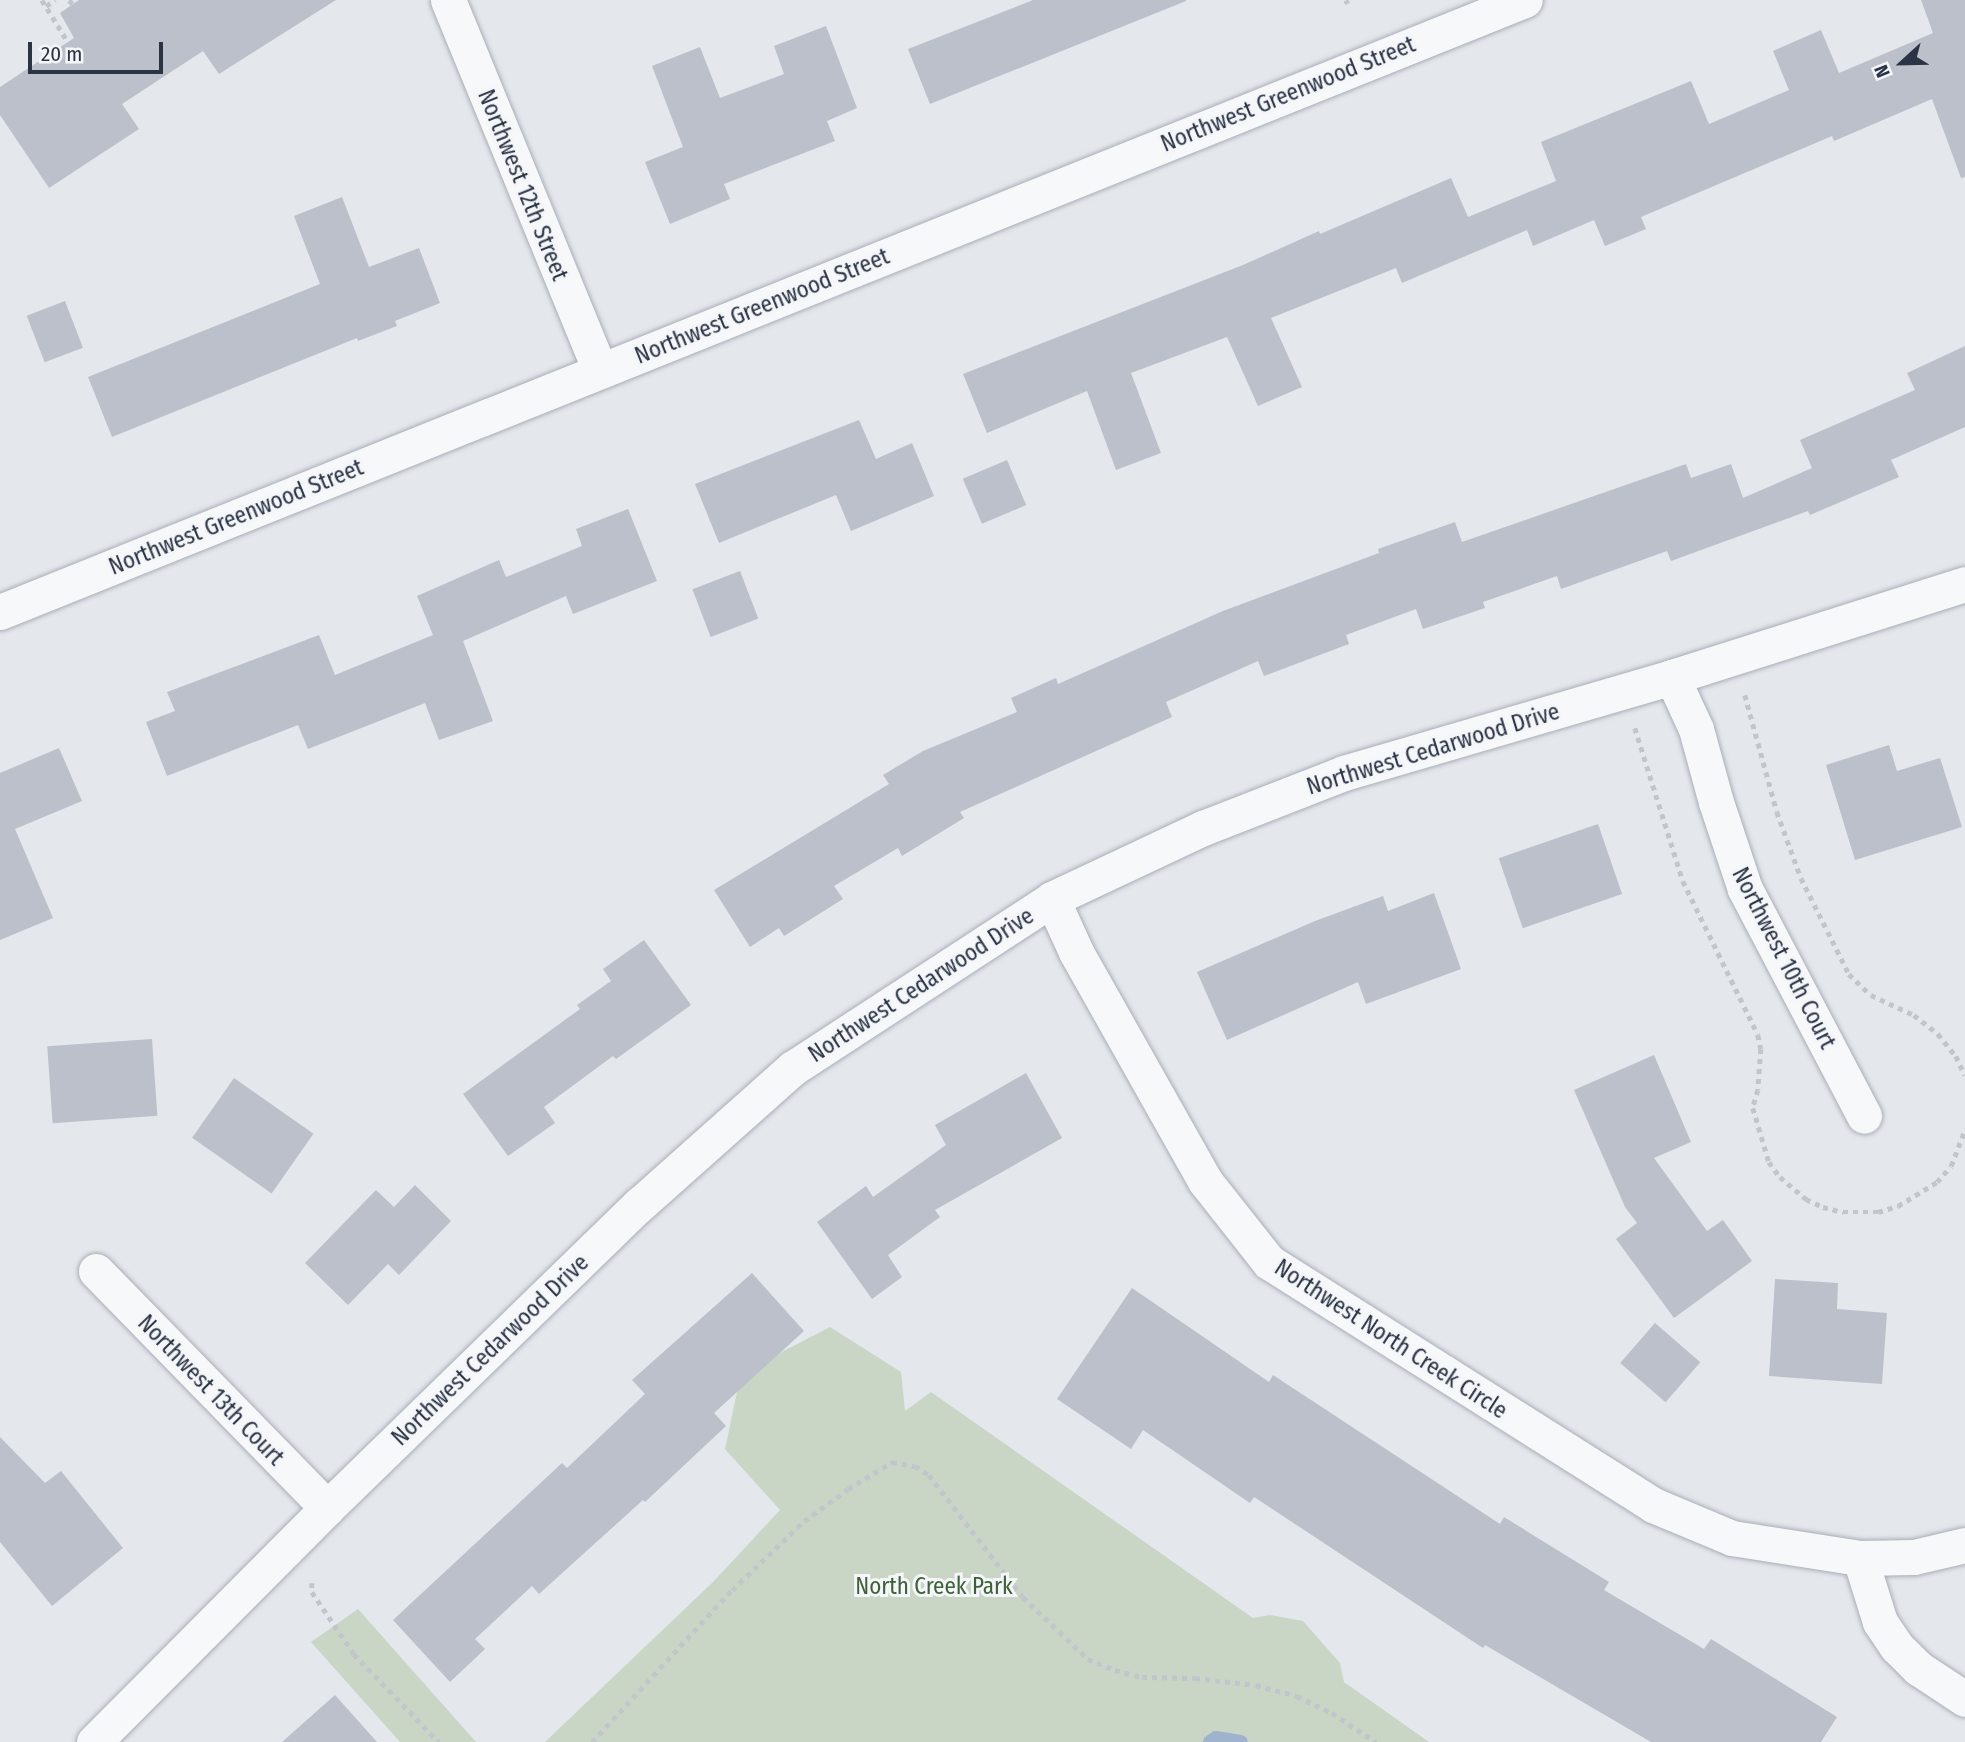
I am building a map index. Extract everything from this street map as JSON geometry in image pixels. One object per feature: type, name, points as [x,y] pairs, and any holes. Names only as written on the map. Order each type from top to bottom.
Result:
[{"type":"street","name":"Northwest 12th Street","points":[[448,0],[600,370]]},
{"type":"street","name":"Northwest Greenwood Street","points":[[0,612],[1525,0]]},
{"type":"street","name":"Northwest Cedarwood Drive","points":[[94,1742],[327,1508],[639,1205],[793,1068],[1052,900],[1203,828],[1344,773],[1672,677],[1965,584]]},
{"type":"street","name":"Northwest 10th Court","points":[[1672,677],[1696,729],[1716,802],[1745,889],[1864,1116]]},
{"type":"street","name":"Northwest North Creek Circle","points":[[1052,900],[1076,951],[1205,1181],[1269,1262],[1653,1505],[1732,1538],[1860,1558],[1914,1557],[1965,1545]]},
{"type":"street","name":"Northwest 13th Court","points":[[96,1271],[327,1508]]},
{"type":"street","points":[[1860,1558],[1880,1622],[1897,1647],[1918,1668],[1965,1699]]},
{"type":"path","points":[[42,0],[68,42]]},
{"type":"path","points":[[46,6],[55,0]]},
{"type":"path","points":[[1736,657],[1777,812],[1801,878],[1849,974],[1871,995],[1914,1015],[1938,1034],[1956,1056],[1965,1075]]},
{"type":"path","points":[[592,1742],[732,1590],[804,1521],[892,1462],[915,1466],[929,1475],[1023,1597],[1088,1659],[1142,1677],[1256,1685],[1297,1696],[1332,1713],[1376,1742]]},
{"type":"path","points":[[287,1551],[312,1580],[313,1592],[354,1654],[439,1742]]},
{"type":"green space","name":"North Creek Park","points":[[830,1327],[901,1372],[905,1411],[931,1392],[1253,1618],[1270,1615],[1303,1621],[1340,1663],[1344,1682],[1429,1742],[545,1742],[713,1582],[780,1510],[725,1449],[741,1373]]},
{"type":"green space","points":[[358,1609],[476,1742],[400,1742],[311,1642]]},
{"type":"building","points":[[79,0],[336,0],[219,74],[203,51],[122,104],[139,129],[49,188],[0,115],[0,87],[74,38],[60,13]]},
{"type":"building","points":[[1033,0],[1186,1],[930,104],[908,49]]},
{"type":"building","points":[[1921,0],[1965,0],[1965,177],[1961,178],[1932,99],[1834,141],[1832,136],[1641,217],[1646,229],[1605,246],[1594,220],[1533,246],[1527,230],[1402,283],[1396,268],[1271,318],[1302,387],[1258,406],[1227,337],[1131,373],[1161,453],[1116,470],[1087,391],[987,433],[963,374],[1243,265],[1451,178],[1468,217],[1556,181],[1541,142],[1691,81],[1709,124],[1789,90],[1773,51],[1821,30],[1839,73],[1933,33]]},
{"type":"building","points":[[826,26],[857,108],[827,121],[835,141],[724,184],[730,199],[670,224],[645,162],[683,147],[652,66],[700,47],[720,98],[784,74],[774,46]]},
{"type":"building","points":[[342,197],[369,267],[419,248],[440,303],[395,321],[397,326],[358,341],[357,338],[112,437],[88,377],[320,284],[294,216]]},
{"type":"building","points":[[65,301],[83,348],[45,362],[27,316]]},
{"type":"building","points":[[1965,346],[1965,427],[1891,460],[1899,477],[1810,515],[1808,511],[1671,561],[1667,551],[1561,589],[1557,576],[1483,602],[1485,608],[1423,629],[1416,609],[1346,635],[1349,644],[1264,676],[1258,661],[1166,702],[1172,717],[960,812],[964,818],[902,856],[898,848],[834,886],[843,899],[784,936],[779,928],[750,947],[714,890],[889,784],[883,775],[923,751],[1017,712],[1011,698],[1056,678],[1058,684],[1223,611],[1379,553],[1378,549],[1455,522],[1462,542],[1686,464],[1691,478],[1731,464],[1743,498],[1812,468],[1800,440],[1915,390],[1907,373]]},
{"type":"building","points":[[859,420],[876,459],[912,443],[934,496],[851,531],[836,495],[719,543],[695,484]]},
{"type":"building","points":[[1007,460],[1026,505],[982,524],[963,479]]},
{"type":"building","points":[[628,509],[657,581],[573,614],[566,596],[463,641],[493,721],[439,740],[425,703],[308,749],[298,725],[167,776],[146,722],[175,711],[167,692],[319,635],[335,675],[433,635],[417,596],[499,560],[506,577],[582,546],[576,529]]},
{"type":"building","points":[[740,571],[758,619],[711,637],[692,589]]},
{"type":"building","points":[[1889,745],[1897,771],[1940,758],[1962,827],[1855,860],[1826,765]]},
{"type":"building","points":[[59,748],[82,801],[15,829],[53,918],[0,940],[0,773]]},
{"type":"building","points":[[1598,824],[1622,894],[1523,928],[1499,858]]},
{"type":"building","points":[[1434,893],[1461,969],[1366,1004],[1358,982],[1227,1040],[1197,972],[1315,921],[1383,896],[1388,911]]},
{"type":"building","points":[[644,940],[691,1005],[616,1059],[613,1056],[544,1107],[555,1123],[508,1156],[463,1094],[580,1009],[577,1005],[611,981],[603,969]]},
{"type":"building","points":[[152,1039],[157,1116],[53,1123],[47,1046]]},
{"type":"building","points":[[1654,1055],[1691,1142],[1654,1158],[1707,1231],[1723,1220],[1752,1261],[1674,1318],[1616,1239],[1637,1223],[1625,1207],[1574,1090]]},
{"type":"building","points":[[1026,1073],[1062,1138],[935,1210],[940,1217],[888,1255],[902,1277],[872,1299],[817,1222],[866,1186],[873,1197],[946,1145],[935,1125]]},
{"type":"building","points":[[234,1078],[313,1134],[272,1193],[192,1138]]},
{"type":"building","points":[[415,1185],[451,1221],[399,1275],[388,1264],[348,1305],[305,1263],[376,1190],[394,1207]]},
{"type":"building","points":[[752,1273],[804,1331],[714,1413],[726,1426],[645,1502],[643,1500],[539,1594],[532,1586],[475,1639],[485,1649],[450,1682],[393,1620],[562,1463],[567,1468],[645,1394],[632,1380]]},
{"type":"building","points":[[1775,1279],[1838,1283],[1837,1309],[1887,1313],[1882,1384],[1769,1376]]},
{"type":"building","points":[[1132,1288],[1269,1382],[1273,1375],[1500,1524],[1504,1517],[1609,1582],[1604,1590],[1704,1649],[1711,1639],[1837,1717],[1821,1742],[1651,1742],[1485,1645],[1483,1648],[1254,1497],[1250,1503],[1143,1430],[1131,1449],[1057,1399]]},
{"type":"building","points":[[1655,1323],[1700,1362],[1666,1402],[1620,1363]]},
{"type":"building","points":[[0,1437],[45,1483],[61,1471],[123,1548],[52,1606],[0,1542]]},
{"type":"building","points":[[335,1695],[377,1742],[282,1742]]},
{"type":"waterway","points":[[1210,1742],[1216,1738],[1241,1742]]}]
